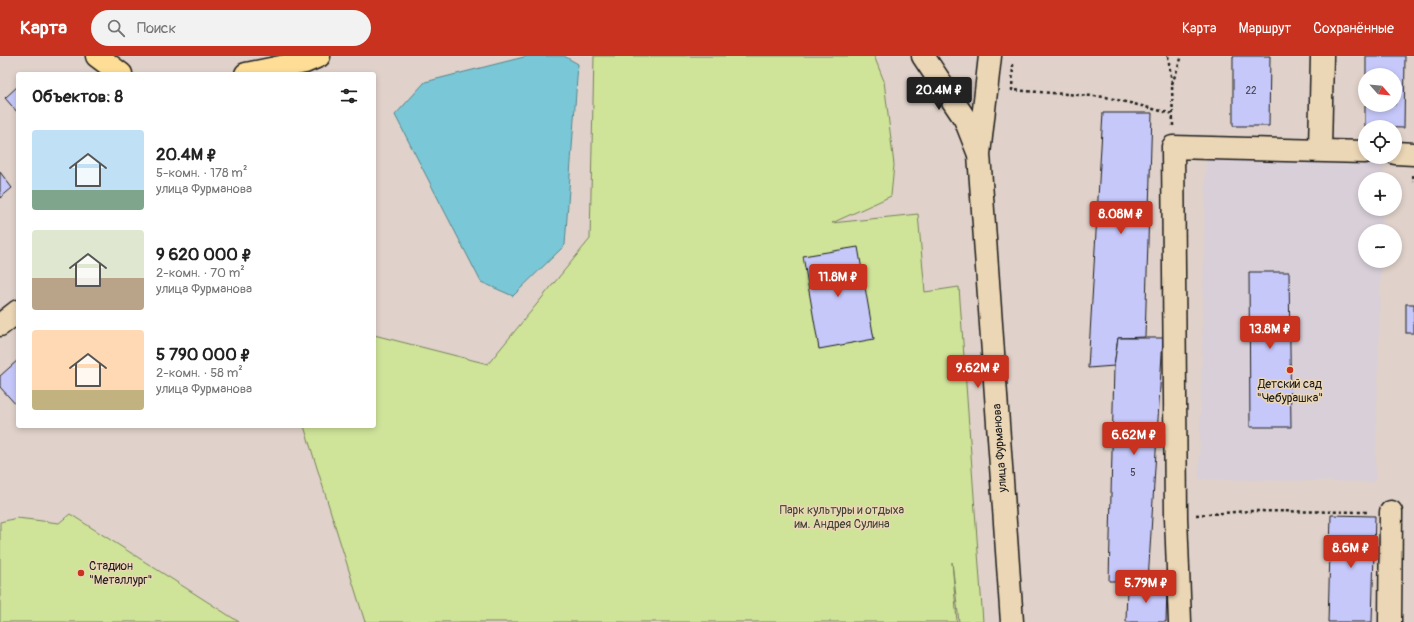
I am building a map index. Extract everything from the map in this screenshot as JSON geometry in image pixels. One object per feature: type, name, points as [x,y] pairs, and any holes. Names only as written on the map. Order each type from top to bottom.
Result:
[{"type":"main road","points":[[97,56],[119,72]]},
{"type":"main road","points":[[256,72],[306,62]]},
{"type":"street","points":[[923,56],[965,120],[979,154]]},
{"type":"street","points":[[979,154],[990,56]]},
{"type":"street","points":[[1320,150],[1322,56]]},
{"type":"street","points":[[1180,622],[1176,517],[1174,147],[1358,152]]},
{"type":"street","points":[[1402,153],[1414,154]]},
{"type":"street","name":"улица Фурманова","points":[[979,154],[1012,622]]},
{"type":"street","points":[[0,325],[16,313]]},
{"type":"street","points":[[1390,622],[1391,512]]},
{"type":"path","points":[[1013,63],[1012,90],[1106,97],[1173,114],[1172,84],[1168,56]]},
{"type":"path","points":[[1172,84],[1182,56]]},
{"type":"path","points":[[1176,517],[1249,512],[1391,512]]},
{"type":"shaded area","name":"Детский сад \"Чебурашка\"","points":[[1206,155],[1358,159],[1358,164],[1384,164],[1383,172],[1358,172],[1358,216],[1383,216],[1382,224],[1358,224],[1358,268],[1381,268],[1375,482],[1199,479]]},
{"type":"green space","name":"Парк культуры и отдыха им. Андрея Сулина","points":[[594,56],[874,56],[884,81],[894,165],[891,196],[832,223],[918,214],[925,292],[959,287],[983,622],[959,622],[952,562],[957,622],[365,622],[305,428],[376,428],[376,336],[488,364],[590,239]]},
{"type":"green space","name":"Стадион \"Металлург\"","points":[[70,514],[239,622],[0,622],[0,522],[17,518],[59,523]]},
{"type":"water","points":[[528,56],[564,56],[578,64],[565,245],[513,296],[481,282],[395,115],[425,82]]},
{"type":"building","points":[[1233,56],[1270,56],[1269,126],[1233,126]]},
{"type":"building","points":[[1366,56],[1405,56],[1404,128],[1402,128],[1402,120],[1365,120],[1365,112],[1402,112],[1402,68],[1366,68]]},
{"type":"building","points":[[16,88],[16,111],[5,98]]},
{"type":"building","points":[[1103,113],[1152,113],[1145,337],[1118,338],[1114,366],[1088,368]]},
{"type":"building","points":[[0,172],[12,188],[0,198]]},
{"type":"building","points":[[858,247],[874,339],[819,349],[803,256]]},
{"type":"building","points":[[1249,272],[1289,272],[1291,427],[1250,427]]},
{"type":"building","points":[[1406,304],[1414,304],[1414,333],[1406,333]]},
{"type":"building","points":[[1118,338],[1163,338],[1148,581],[1109,581],[1114,366]]},
{"type":"building","points":[[16,362],[16,405],[0,387],[0,376]]},
{"type":"building","points":[[1331,515],[1375,516],[1372,622],[1328,622]]},
{"type":"building","points":[[1127,586],[1167,587],[1166,622],[1126,622]]},
{"type":"place","name":"Детский сад \"Чебурашка\"","points":[[1290,370]]},
{"type":"place","name":"Стадион \"Металлург\"","points":[[81,573]]}]
